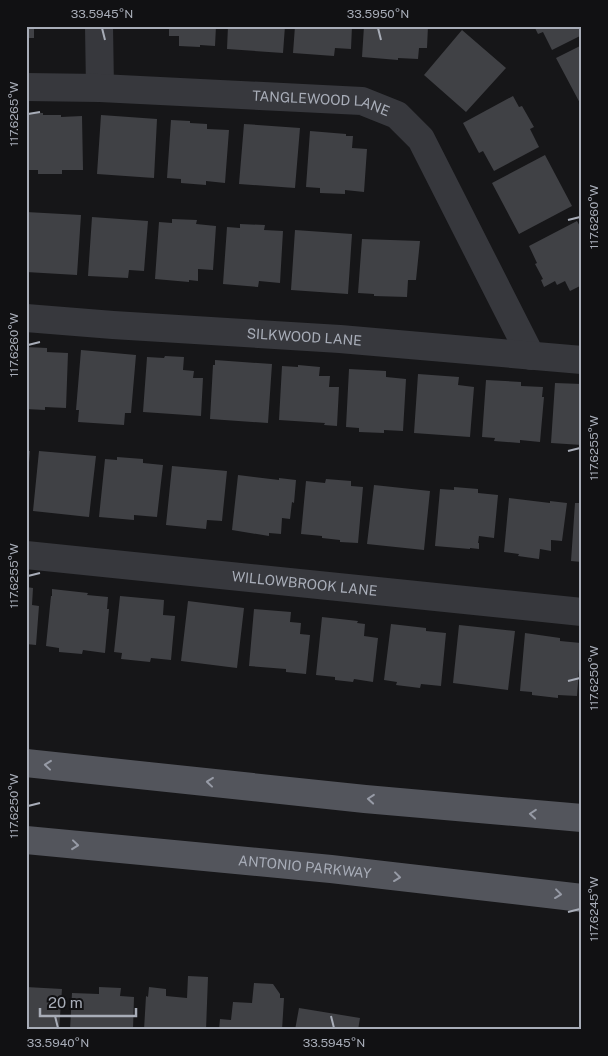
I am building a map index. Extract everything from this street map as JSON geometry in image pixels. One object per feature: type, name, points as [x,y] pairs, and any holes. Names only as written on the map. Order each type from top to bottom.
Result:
[{"type":"main road","points":[[26,763],[375,800],[582,818]]},
{"type":"main road","name":"ANTONIO PARKWAY","points":[[26,840],[331,869],[582,898]]},
{"type":"street","points":[[99,26],[100,88]]},
{"type":"street","name":"TANGLEWOOD LANE","points":[[26,87],[100,88],[362,101],[397,115],[421,139],[531,356]]},
{"type":"street","name":"SILKWOOD LANE","points":[[26,318],[340,339],[582,360]]},
{"type":"street","name":"WILLOWBROOK LANE","points":[[26,555],[582,612]]},
{"type":"building","points":[[26,26],[44,26],[44,28],[34,28],[34,38],[26,38]]},
{"type":"building","points":[[169,26],[216,26],[215,46],[179,46],[179,36],[169,36]]},
{"type":"building","points":[[228,26],[285,26],[283,53],[227,49]]},
{"type":"building","points":[[295,26],[352,26],[351,49],[335,48],[334,56],[293,53]]},
{"type":"building","points":[[364,26],[428,26],[427,48],[419,48],[418,59],[398,58],[398,60],[362,57]]},
{"type":"building","points":[[534,26],[582,26],[582,35],[552,50],[543,32],[538,34]]},
{"type":"building","points":[[462,30],[506,68],[466,112],[424,75]]},
{"type":"building","points":[[582,45],[582,107],[556,58]]},
{"type":"building","points":[[513,96],[519,107],[522,106],[534,127],[530,129],[539,147],[494,171],[483,151],[479,153],[463,123]]},
{"type":"building","points":[[26,113],[61,115],[61,117],[82,116],[83,170],[62,170],[62,174],[38,174],[38,170],[26,170]]},
{"type":"building","points":[[101,115],[157,119],[154,178],[97,174]]},
{"type":"building","points":[[171,120],[207,124],[207,129],[229,130],[225,183],[206,181],[206,185],[181,183],[181,179],[167,178]]},
{"type":"building","points":[[244,124],[300,128],[295,188],[239,184]]},
{"type":"building","points":[[310,131],[353,136],[352,148],[367,149],[364,192],[345,190],[345,194],[320,193],[320,188],[306,187]]},
{"type":"building","points":[[545,155],[572,206],[519,234],[492,183]]},
{"type":"building","points":[[26,212],[81,215],[77,275],[26,272]]},
{"type":"building","points":[[92,217],[148,221],[144,271],[129,270],[128,278],[88,276]]},
{"type":"building","points":[[172,219],[197,220],[196,224],[216,226],[213,270],[198,269],[198,281],[155,279],[159,222],[172,223]]},
{"type":"building","points":[[577,221],[582,230],[582,285],[570,291],[565,281],[557,285],[555,281],[544,287],[541,280],[543,279],[535,264],[537,263],[529,246]]},
{"type":"building","points":[[240,224],[265,225],[264,230],[283,231],[280,283],[259,281],[258,287],[223,284],[227,227],[240,228]]},
{"type":"building","points":[[295,230],[352,234],[348,294],[291,290]]},
{"type":"building","points":[[362,239],[420,241],[416,280],[408,280],[407,297],[374,296],[374,294],[358,293]]},
{"type":"building","points":[[26,347],[47,348],[47,352],[68,353],[66,408],[45,407],[45,410],[26,409]]},
{"type":"building","points":[[81,350],[136,355],[131,413],[125,413],[124,425],[78,422],[79,410],[76,410]]},
{"type":"building","points":[[165,356],[184,357],[183,370],[194,371],[193,378],[203,378],[201,416],[143,412],[147,357],[164,358]]},
{"type":"building","points":[[215,360],[272,364],[268,423],[210,419],[213,365],[215,365]]},
{"type":"building","points":[[298,365],[320,367],[319,376],[330,376],[329,387],[339,387],[337,426],[324,425],[325,423],[279,420],[282,366],[298,367]]},
{"type":"building","points":[[349,369],[386,371],[386,377],[406,379],[403,431],[384,430],[384,433],[359,432],[359,428],[346,427]]},
{"type":"building","points":[[418,374],[459,377],[458,385],[474,387],[470,437],[414,433]]},
{"type":"building","points":[[486,380],[521,382],[521,386],[543,387],[542,397],[544,397],[540,442],[520,440],[520,443],[494,441],[495,438],[482,437]]},
{"type":"building","points":[[555,383],[582,384],[582,445],[551,443]]},
{"type":"building","points":[[26,451],[30,451],[28,474],[26,474]]},
{"type":"building","points":[[39,451],[96,456],[89,517],[33,511]]},
{"type":"building","points":[[117,457],[143,459],[143,463],[163,465],[157,517],[134,515],[134,520],[99,517],[105,459],[117,460]]},
{"type":"building","points":[[172,466],[227,471],[222,521],[207,520],[206,529],[166,525]]},
{"type":"building","points":[[238,475],[296,480],[294,503],[292,502],[290,519],[282,518],[281,534],[269,533],[269,536],[232,530]]},
{"type":"building","points":[[326,479],[351,481],[351,486],[363,487],[358,543],[340,542],[340,540],[322,538],[322,536],[301,534],[306,481],[325,483]]},
{"type":"building","points":[[374,485],[430,491],[424,550],[367,544]]},
{"type":"building","points":[[454,487],[478,489],[478,493],[498,495],[494,538],[479,536],[479,549],[435,546],[440,489],[454,490]]},
{"type":"building","points":[[509,498],[567,503],[562,541],[551,540],[551,551],[540,549],[539,559],[504,552]]},
{"type":"building","points":[[575,503],[582,503],[582,562],[571,561]]},
{"type":"building","points":[[26,587],[33,588],[32,605],[39,606],[36,645],[26,644]]},
{"type":"building","points":[[52,589],[108,597],[107,609],[109,609],[105,653],[83,650],[82,654],[59,652],[59,648],[46,646]]},
{"type":"building","points":[[120,596],[164,600],[163,615],[175,616],[171,660],[151,658],[150,662],[121,659],[122,653],[114,652]]},
{"type":"building","points":[[188,601],[244,608],[237,668],[181,661]]},
{"type":"building","points":[[254,609],[291,612],[290,622],[301,623],[300,634],[310,635],[306,674],[286,672],[286,669],[249,666]]},
{"type":"building","points":[[322,617],[358,621],[357,623],[365,624],[364,636],[378,638],[373,682],[354,679],[353,682],[335,680],[335,677],[316,675]]},
{"type":"building","points":[[391,624],[426,628],[426,631],[446,633],[441,686],[421,684],[420,688],[396,685],[397,682],[384,680]]},
{"type":"building","points":[[459,625],[515,631],[508,690],[453,683]]},
{"type":"building","points":[[525,633],[560,638],[560,641],[581,643],[577,696],[558,695],[558,698],[532,695],[532,692],[520,691]]},
{"type":"building","points":[[188,976],[208,977],[206,1030],[144,1030],[146,996],[148,997],[149,987],[166,989],[166,996],[187,998]]},
{"type":"building","points":[[254,983],[273,984],[280,994],[280,998],[284,998],[282,1030],[219,1030],[220,1019],[231,1020],[233,1002],[252,1003]]},
{"type":"building","points":[[26,987],[62,989],[59,1030],[26,1030]]},
{"type":"building","points":[[99,987],[121,988],[120,996],[134,997],[133,1030],[70,1030],[72,993],[99,994]]},
{"type":"building","points":[[299,1008],[360,1018],[358,1030],[295,1030]]}]
